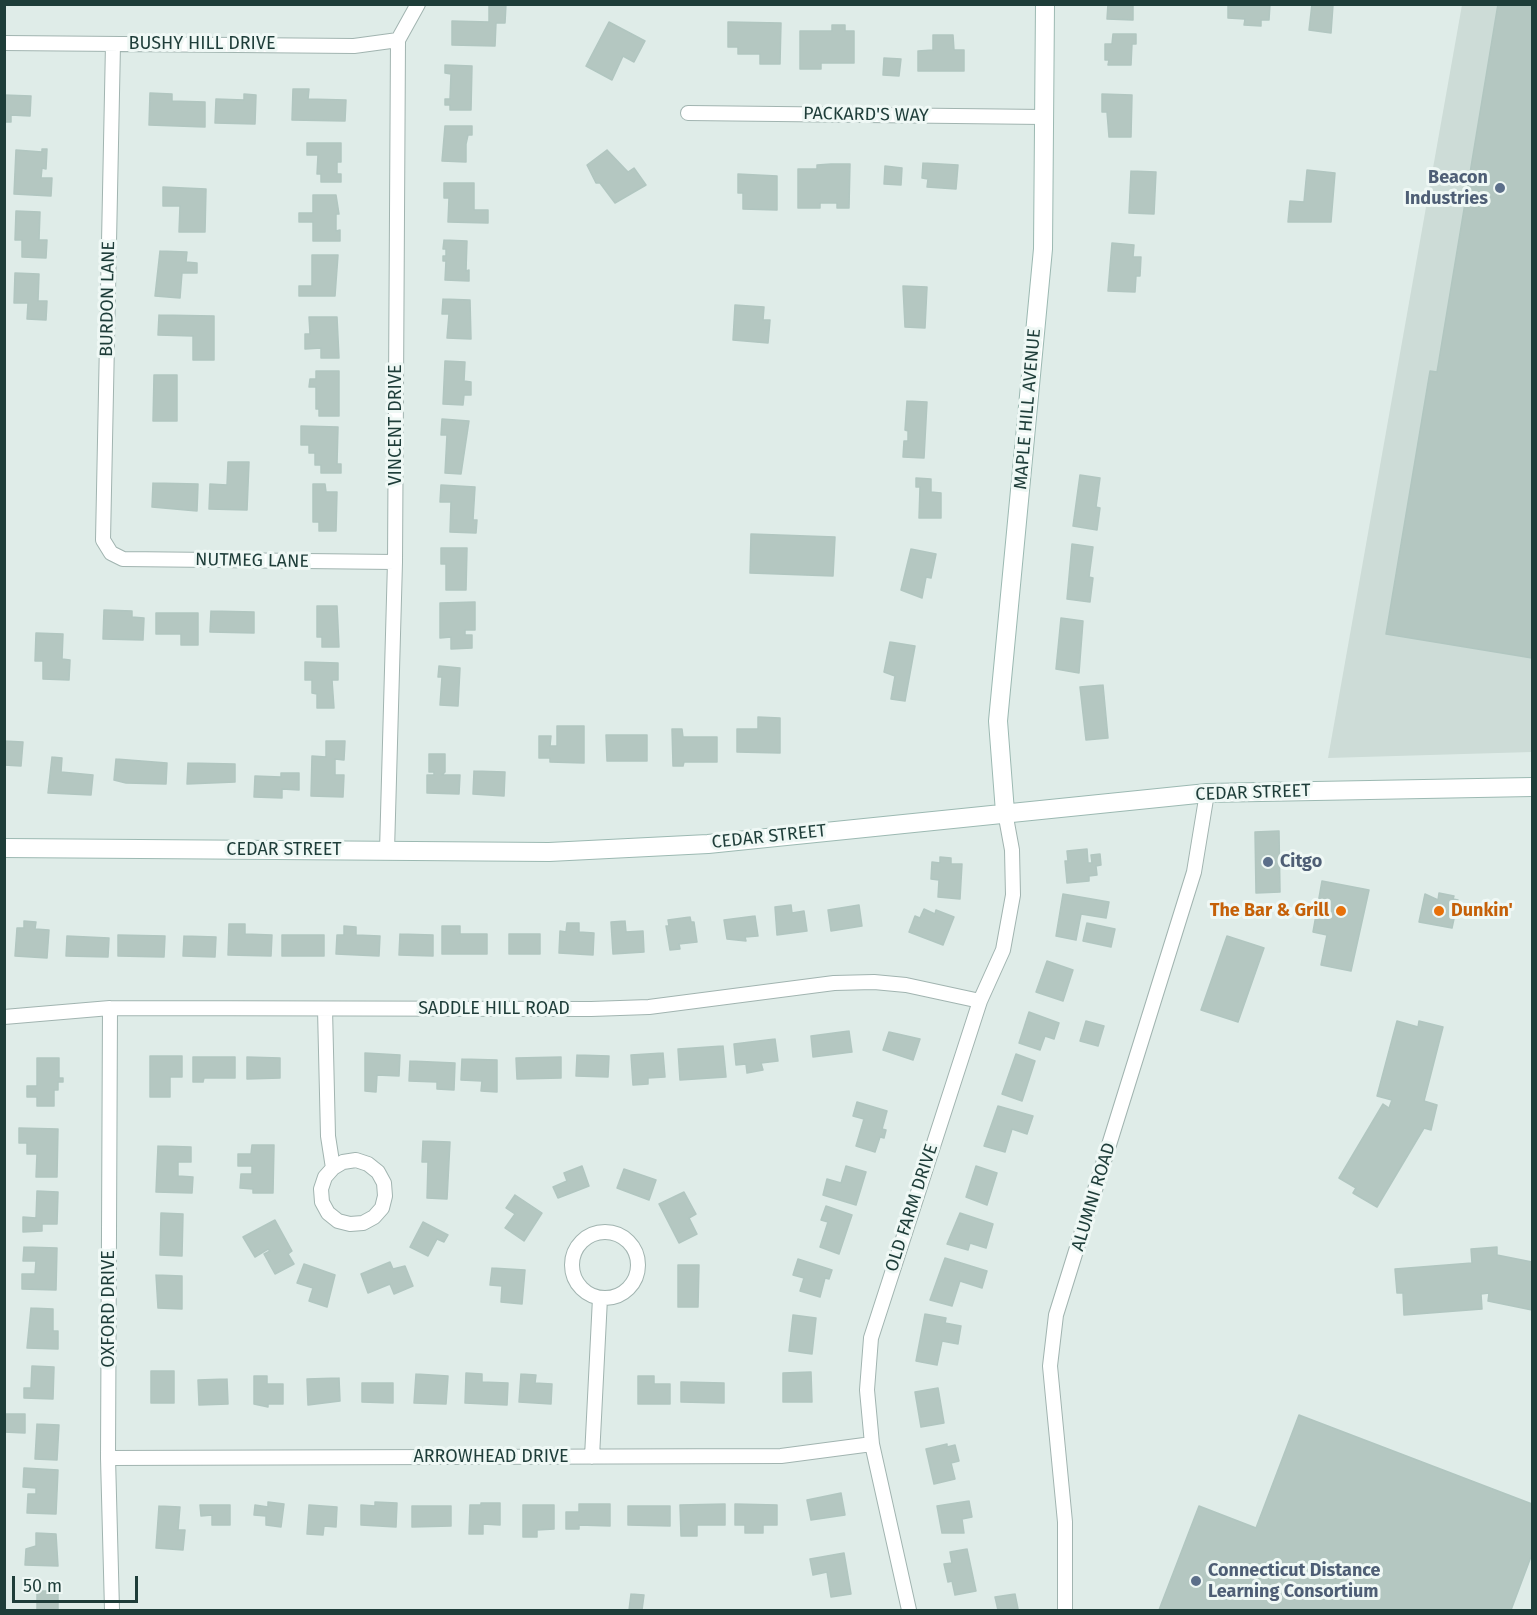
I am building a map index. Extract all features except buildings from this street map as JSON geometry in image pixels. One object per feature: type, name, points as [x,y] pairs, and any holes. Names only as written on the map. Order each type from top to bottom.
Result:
[{"type":"main road","name":"MAPLE HILL AVENUE","points":[[1005,812],[998,722],[1043,249],[1045,4]]},
{"type":"main road","name":"CEDAR STREET","points":[[4,848],[549,852],[708,844],[1207,793],[1533,788]]},
{"type":"street","name":"VINCENT DRIVE","points":[[387,851],[395,562],[398,40],[418,4]]},
{"type":"street","name":"BUSHY HILL DRIVE","points":[[4,43],[354,46],[398,40]]},
{"type":"street","name":"BURDON LANE","points":[[111,553],[103,540],[113,44]]},
{"type":"street","name":"PACKARD'S WAY","points":[[688,113],[1044,117]]},
{"type":"street","name":"NUTMEG LANE","points":[[111,553],[123,559],[395,562]]},
{"type":"street","name":"ALUMNI ROAD","points":[[1065,1611],[1065,1522],[1050,1366],[1056,1315],[1194,872],[1207,793]]},
{"type":"street","name":"OLD FARM DRIVE","points":[[909,1611],[872,1444],[867,1390],[871,1338],[980,1001],[1003,950],[1013,895],[1012,850],[1005,812]]},
{"type":"street","name":"SADDLE HILL ROAD","points":[[4,1017],[110,1008],[638,1007],[834,983],[874,981],[906,985],[980,1001]]},
{"type":"street","name":"OXFORD DRIVE","points":[[110,1008],[108,1458],[112,1611]]},
{"type":"street","points":[[325,1009],[328,1136],[333,1168],[325,1178],[321,1189],[322,1202],[328,1213],[338,1221],[350,1224],[363,1223],[374,1217],[381,1208],[385,1196],[384,1183],[378,1172],[368,1164],[356,1161],[344,1162],[333,1168]]},
{"type":"street","points":[[610,1232],[622,1236],[632,1245],[637,1257],[638,1270],[634,1282],[625,1291],[613,1297],[600,1298],[588,1294],[579,1285],[573,1273],[572,1260],[576,1248],[585,1239],[597,1233],[610,1232]]},
{"type":"street","points":[[592,1457],[600,1298]]},
{"type":"street","name":"ARROWHEAD DRIVE","points":[[108,1458],[781,1456],[872,1444]]},
{"type":"shaded area","points":[[1462,5],[1532,5],[1532,752],[1328,758]]},
{"type":"place","name":"Beacon Industries","points":[[1500,188]]},
{"type":"place","name":"Citgo","points":[[1268,862]]},
{"type":"place","name":"The Bar & Grill","points":[[1341,911]]},
{"type":"place","name":"Dunkin'","points":[[1439,911]]},
{"type":"place","name":"Connecticut Distance Learning Consortium","points":[[1196,1581]]}]
